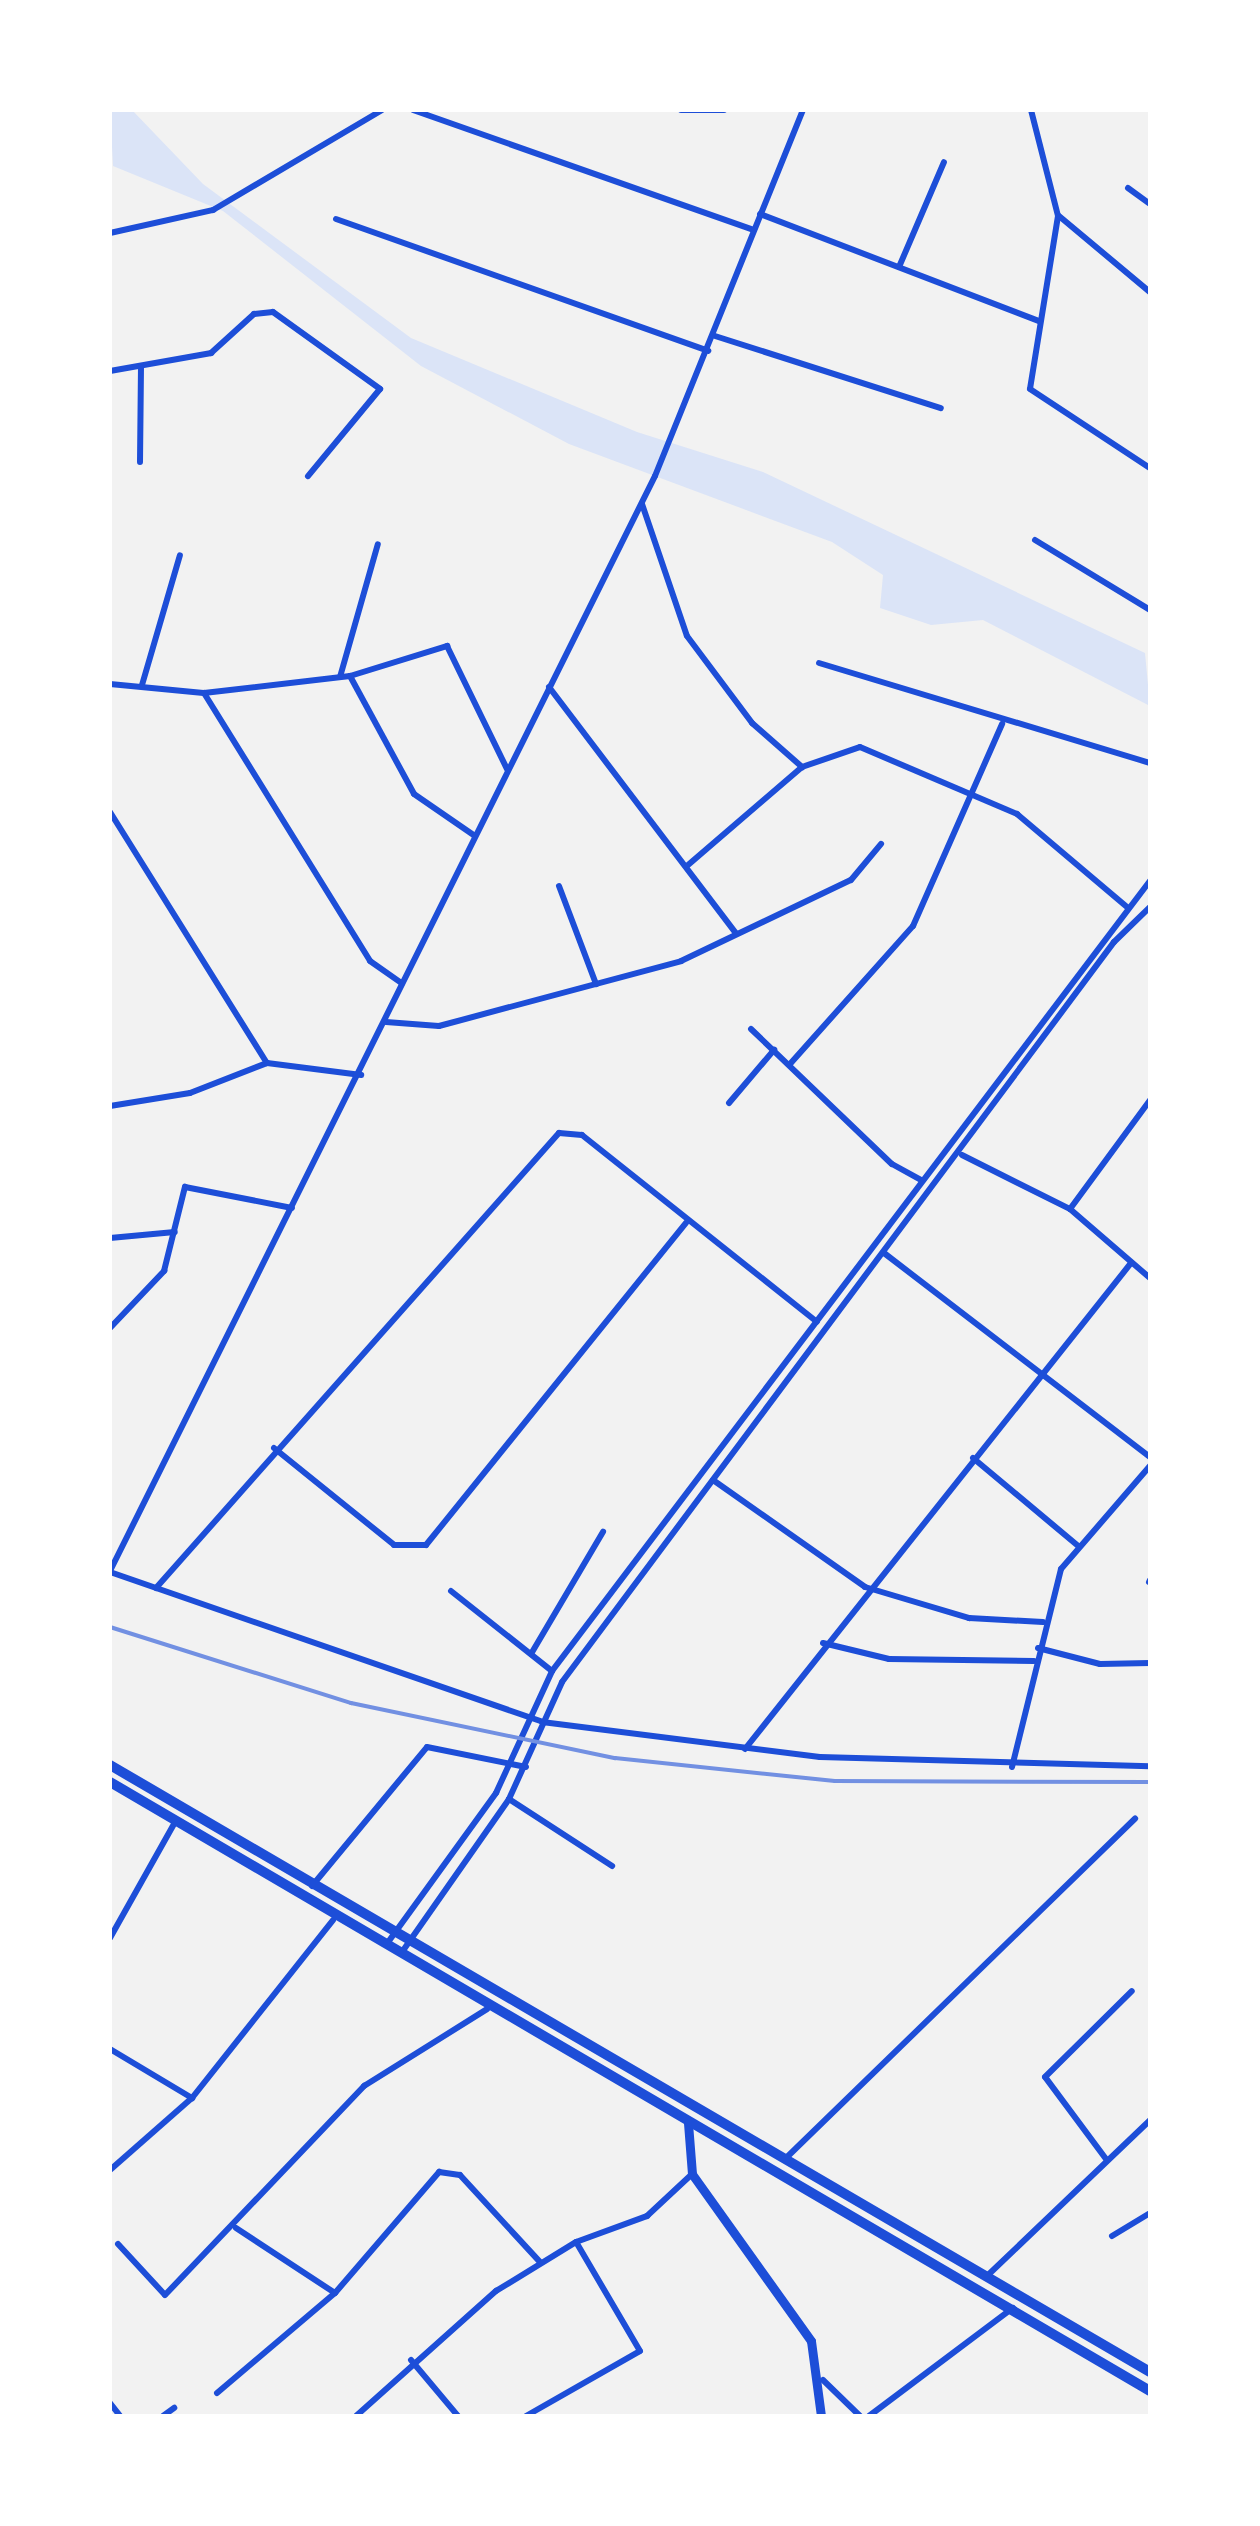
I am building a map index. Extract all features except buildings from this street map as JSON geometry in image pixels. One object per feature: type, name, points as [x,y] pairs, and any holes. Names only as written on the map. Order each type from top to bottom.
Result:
[{"type":"main road","points":[[110,1765],[408,1946],[988,2274],[1150,2372]]},
{"type":"main road","points":[[110,1782],[333,1920],[1014,2308],[1150,2391]]},
{"type":"street","points":[[110,234],[214,210],[382,110]]},
{"type":"street","points":[[413,110],[754,230]]},
{"type":"street","points":[[681,110],[724,110]]},
{"type":"street","points":[[803,110],[715,336],[655,476],[402,983],[361,1075],[110,1571],[542,1722],[745,1750],[1012,1767],[1150,1766]]},
{"type":"street","points":[[1032,110],[1058,216],[1030,389],[1150,468]]},
{"type":"street","points":[[899,267],[944,162]]},
{"type":"street","points":[[1128,188],[1150,204]]},
{"type":"street","points":[[760,214],[1039,320]]},
{"type":"street","points":[[1058,216],[1150,292]]},
{"type":"street","points":[[336,218],[708,351]]},
{"type":"street","points":[[110,371],[210,353],[254,314],[274,312],[380,389],[308,476]]},
{"type":"street","points":[[715,336],[941,408]]},
{"type":"street","points":[[140,462],[141,367]]},
{"type":"street","points":[[641,503],[687,636],[752,723],[802,767]]},
{"type":"street","points":[[1035,540],[1150,610]]},
{"type":"street","points":[[340,677],[378,544]]},
{"type":"street","points":[[142,685],[180,555]]},
{"type":"street","points":[[110,684],[204,693],[350,676],[455,650],[507,770]]},
{"type":"street","points":[[818,663],[1002,724],[1150,763]]},
{"type":"street","points":[[350,676],[414,794],[475,836]]},
{"type":"street","points":[[548,687],[688,864],[736,933]]},
{"type":"street","points":[[204,693],[370,960],[402,983]]},
{"type":"street","points":[[790,1064],[913,926],[942,874],[967,794],[1002,724]]},
{"type":"street","points":[[688,864],[802,767],[860,747],[1016,814],[1127,907]]},
{"type":"street","points":[[110,812],[267,1063]]},
{"type":"street","points":[[386,1022],[439,1026],[682,961],[851,880],[882,844]]},
{"type":"street","points":[[384,1948],[510,1765],[528,1716],[552,1671],[1150,881]]},
{"type":"street","points":[[558,886],[596,984]]},
{"type":"street","points":[[398,1956],[509,1799],[526,1767],[542,1722],[713,1480],[962,1155],[1114,942],[1149,911]]},
{"type":"street","points":[[751,1029],[892,1164],[922,1180]]},
{"type":"street","points":[[729,1103],[774,1050]]},
{"type":"street","points":[[110,1106],[178,1096],[267,1063],[361,1075]]},
{"type":"street","points":[[1070,1209],[1150,1100]]},
{"type":"street","points":[[156,1588],[545,1140],[582,1135],[686,1223],[817,1322]]},
{"type":"street","points":[[962,1155],[1070,1209],[1150,1278]]},
{"type":"street","points":[[110,1328],[164,1271],[186,1187],[292,1208]]},
{"type":"street","points":[[274,1448],[394,1545],[426,1545],[686,1223]]},
{"type":"street","points":[[110,1238],[174,1232]]},
{"type":"street","points":[[884,1253],[1150,1458]]},
{"type":"street","points":[[745,1750],[865,1587],[1131,1263]]},
{"type":"street","points":[[973,1458],[1077,1545]]},
{"type":"street","points":[[1012,1767],[1043,1622],[1077,1545],[1150,1466]]},
{"type":"street","points":[[713,1480],[865,1587],[969,1618],[1043,1622]]},
{"type":"street","points":[[531,1654],[603,1532]]},
{"type":"street","points":[[451,1591],[552,1671]]},
{"type":"street","points":[[823,1643],[889,1659],[1034,1661]]},
{"type":"street","points":[[1038,1648],[1100,1664],[1150,1663]]},
{"type":"street","points":[[312,1887],[427,1748],[526,1767]]},
{"type":"street","points":[[509,1799],[612,1866]]},
{"type":"street","points":[[786,2159],[1136,1819]]},
{"type":"street","points":[[110,1938],[176,1822]]},
{"type":"street","points":[[110,2170],[192,2098],[333,1920]]},
{"type":"street","points":[[1106,2158],[1045,2077],[1132,1991]]},
{"type":"street","points":[[118,2244],[165,2294],[236,2228],[364,2086],[487,2009]]},
{"type":"street","points":[[110,2048],[192,2098]]},
{"type":"street","points":[[988,2274],[1150,2120]]},
{"type":"street","points":[[688,2124],[692,2174],[811,2340],[823,2380],[822,2416]]},
{"type":"street","points":[[218,2393],[336,2293],[450,2169],[540,2262]]},
{"type":"street","points":[[356,2416],[411,2360],[540,2262],[576,2242],[647,2216],[692,2174]]},
{"type":"street","points":[[1112,2236],[1150,2213]]},
{"type":"street","points":[[236,2228],[336,2293]]},
{"type":"street","points":[[526,2416],[640,2350],[576,2242]]},
{"type":"street","points":[[869,2416],[1014,2308]]},
{"type":"street","points":[[411,2360],[458,2416]]},
{"type":"street","points":[[823,2380],[860,2416]]},
{"type":"street","points":[[110,2403],[120,2416]]},
{"type":"street","points":[[163,2416],[174,2408]]},
{"type":"shaded area","points":[[110,110],[132,110],[203,184],[411,338],[637,432],[763,472],[1145,653],[1150,706],[983,620],[931,625],[880,608],[883,575],[832,542],[569,444],[421,366],[223,211],[113,166]]},
{"type":"railway","points":[[110,1627],[351,1703],[615,1758],[835,1781],[1150,1782]]}]
